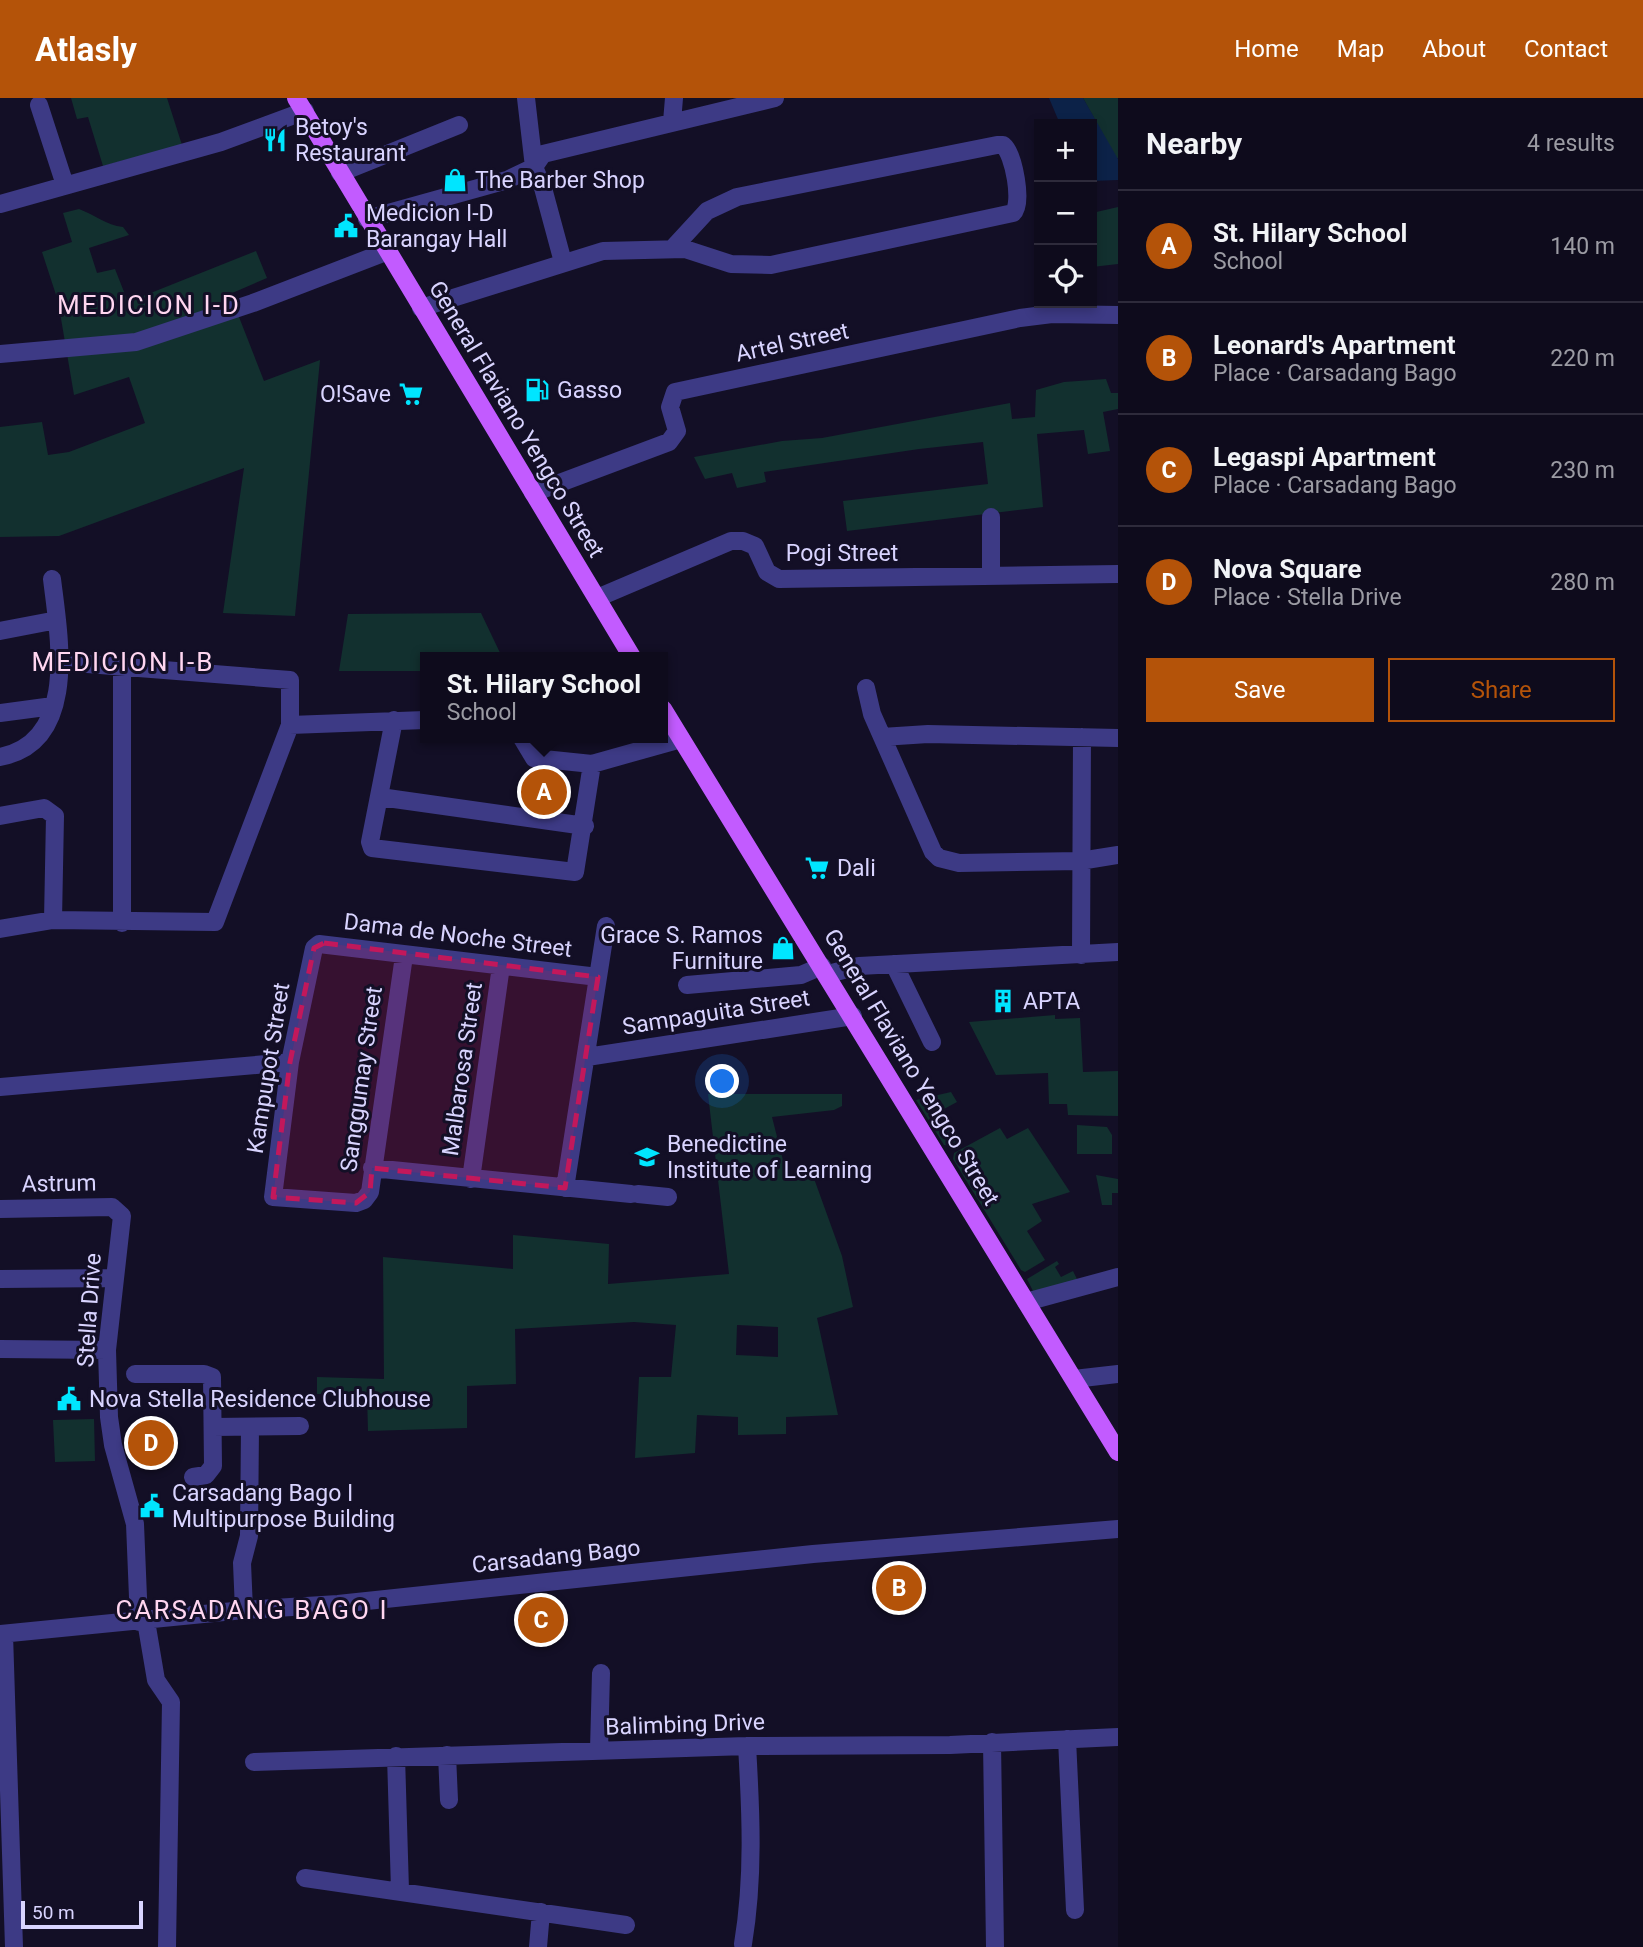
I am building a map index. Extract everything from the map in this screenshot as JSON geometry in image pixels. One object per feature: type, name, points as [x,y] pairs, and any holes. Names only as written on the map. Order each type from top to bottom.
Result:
[{"type":"main road","name":"General Flaviano Yengco Street","points":[[301,105],[629,652]]},
{"type":"main road","name":"General Flaviano Yengco Street","points":[[668,717],[1118,1452]]},
{"type":"street","points":[[526,98],[534,167],[543,187],[563,262]]},
{"type":"street","points":[[672,122],[674,98]]},
{"type":"street","points":[[367,219],[507,180],[534,167],[543,154],[775,98]]},
{"type":"street","points":[[39,105],[65,185]]},
{"type":"street","points":[[0,204],[20,201],[65,185],[221,142],[301,105]]},
{"type":"street","points":[[340,173],[458,125]]},
{"type":"street","points":[[421,308],[603,251],[700,251],[731,264],[771,265],[1013,213],[1019,202],[1011,154],[1003,145],[997,145],[737,197],[707,211],[672,249]]},
{"type":"street","points":[[0,354],[105,347],[155,337],[388,251]]},
{"type":"street","name":"Artel Street","points":[[533,493],[669,442],[677,431],[670,407],[675,392],[1020,318],[1052,314],[1118,315]]},
{"type":"street","points":[[991,517],[991,575]]},
{"type":"street","name":"Pogi Street","points":[[597,597],[718,546],[743,541],[755,546],[767,572],[779,579],[1118,574]]},
{"type":"street","points":[[0,757],[22,751],[44,732],[53,706],[62,662],[52,579]]},
{"type":"street","points":[[0,631],[57,620]]},
{"type":"street","points":[[0,929],[53,920],[122,923],[215,922],[290,725],[290,680],[62,662]]},
{"type":"street","points":[[122,668],[122,923]]},
{"type":"street","points":[[866,688],[882,737],[933,852],[939,858],[959,863],[1080,861],[1118,855]]},
{"type":"street","points":[[0,713],[53,706]]},
{"type":"street","points":[[394,720],[370,842],[372,848],[570,874],[578,869],[593,764]]},
{"type":"street","points":[[290,725],[420,720]]},
{"type":"street","points":[[882,737],[928,734],[1118,738]]},
{"type":"street","points":[[1081,956],[1082,737]]},
{"type":"street","points":[[668,743],[681,739]]},
{"type":"street","points":[[525,743],[534,758],[593,764],[667,743]]},
{"type":"street","points":[[380,797],[585,827]]},
{"type":"street","points":[[0,816],[44,808],[55,816],[53,920]]},
{"type":"street","points":[[565,1188],[606,926]]},
{"type":"street","name":"Dama de Noche Street","points":[[314,948],[324,943],[404,956],[598,976]]},
{"type":"street","name":"Kampupot Street","points":[[314,948],[290,1062],[273,1197],[356,1203]]},
{"type":"street","points":[[687,985],[801,975],[849,967],[1118,952]]},
{"type":"street","name":"Sanggumay Street","points":[[356,1203],[364,1200],[370,1192],[404,956]]},
{"type":"street","points":[[894,964],[932,1042]]},
{"type":"street","name":"Malbarosa Street","points":[[471,1179],[501,966]]},
{"type":"street","name":"Sampaguita Street","points":[[587,1057],[853,1016]]},
{"type":"street","points":[[0,1087],[290,1062]]},
{"type":"street","points":[[372,1168],[668,1197]]},
{"type":"street","name":"Astrum","points":[[0,1209],[118,1209]]},
{"type":"street","name":"Stella Drive","points":[[118,1209],[122,1216],[107,1350],[112,1438],[135,1524],[142,1622],[156,1680],[171,1702],[167,1947]]},
{"type":"street","points":[[1026,1301],[1118,1277]]},
{"type":"street","points":[[0,1279],[115,1278]]},
{"type":"street","points":[[0,1349],[107,1350]]},
{"type":"street","points":[[135,1374],[212,1377],[211,1472],[193,1477]]},
{"type":"street","points":[[1074,1379],[1118,1374]]},
{"type":"street","points":[[213,1427],[300,1426]]},
{"type":"street","points":[[244,1610],[242,1563],[249,1536],[250,1427]]},
{"type":"street","name":"Carsadang Bago","points":[[2,1634],[244,1610],[338,1604],[800,1556],[1118,1529]]},
{"type":"street","points":[[2,1634],[14,1947]]},
{"type":"street","points":[[599,1750],[601,1673]]},
{"type":"street","name":"Balimbing Drive","points":[[254,1762],[1118,1737]]},
{"type":"street","points":[[1067,1739],[1076,1910]]},
{"type":"street","points":[[992,1742],[995,1947]]},
{"type":"street","points":[[743,1944],[749,1907],[752,1850],[747,1746]]},
{"type":"street","points":[[447,1755],[449,1800]]},
{"type":"street","points":[[397,1756],[400,1890]]},
{"type":"street","points":[[305,1878],[626,1925]]},
{"type":"street","points":[[538,1947],[541,1912]]},
{"type":"highlighted area","points":[[324,943],[598,977],[565,1188],[372,1168],[370,1192],[356,1203],[273,1197],[290,1062],[314,948]]},
{"type":"green space","points":[[71,98],[167,98],[182,145],[103,166],[88,117],[77,119]]},
{"type":"green space","points":[[1083,98],[1118,98],[1118,158],[1097,123],[1097,119]]},
{"type":"green space","points":[[1118,207],[1118,264],[1097,266],[1097,212]]},
{"type":"green space","points":[[79,209],[123,227],[129,235],[89,248],[97,273],[115,269],[128,302],[256,251],[267,278],[230,294],[264,381],[320,360],[295,616],[223,613],[244,468],[59,536],[0,537],[0,427],[42,422],[48,455],[69,452],[145,423],[129,377],[74,395],[58,301],[42,252],[72,242],[63,213]]},
{"type":"green space","points":[[1106,379],[1111,393],[1118,393],[1118,409],[1103,412],[1110,451],[1088,454],[1084,430],[1037,434],[1043,507],[847,531],[843,501],[988,484],[983,442],[764,472],[766,482],[737,488],[732,473],[705,479],[694,457],[782,441],[822,438],[1010,403],[1012,419],[1035,417],[1036,390],[1064,382]]},
{"type":"green space","points":[[481,613],[500,652],[420,652],[420,671],[339,671],[348,614]]},
{"type":"green space","points":[[1055,1015],[1055,1019],[1080,1018],[1083,1072],[1118,1071],[1118,1116],[1068,1115],[1067,1104],[1049,1104],[1048,1073],[996,1075],[969,1022]]},
{"type":"green space","points":[[951,1092],[957,1102],[944,1109],[946,1114],[942,1117],[956,1143],[949,1146],[944,1145],[916,1100]]},
{"type":"green space","points":[[708,1094],[842,1094],[842,1106],[834,1110],[772,1117],[788,1180],[812,1173],[842,1256],[853,1307],[817,1318],[838,1415],[786,1417],[786,1434],[738,1435],[738,1417],[697,1415],[695,1453],[635,1458],[639,1377],[671,1377],[676,1325],[634,1322],[515,1329],[516,1384],[467,1386],[467,1428],[368,1431],[367,1395],[317,1394],[317,1377],[384,1379],[383,1257],[513,1269],[513,1235],[609,1244],[608,1284],[729,1274]],"holes":[[[737,1325],[778,1327],[778,1357],[736,1355]]]},
{"type":"green space","points":[[1077,1125],[1107,1127],[1112,1135],[1112,1154],[1077,1154]]},
{"type":"green space","points":[[1000,1128],[1007,1139],[1028,1128],[1070,1192],[1032,1204],[1042,1221],[1027,1231],[1045,1260],[1025,1272],[1021,1270],[953,1159],[954,1153]]},
{"type":"green space","points":[[1096,1175],[1118,1179],[1118,1193],[1112,1193],[1112,1205],[1102,1205]]},
{"type":"green space","points":[[1057,1261],[1059,1264],[1055,1267],[1061,1277],[1073,1271],[1078,1281],[1034,1293],[1027,1279]]},
{"type":"green space","points":[[94,1419],[95,1461],[55,1462],[53,1420]]},
{"type":"water","points":[[1049,98],[1083,98],[1095,119],[1058,119]]},
{"type":"water","points":[[1097,122],[1118,159],[1118,180],[1097,181]]},
{"type":"place","name":"Betoy's Restaurant","points":[[275,140]]},
{"type":"place","name":"The Barber Shop","points":[[455,180]]},
{"type":"place","name":"Medicion I-D Barangay Hall","points":[[346,226]]},
{"type":"place","name":"Gasso","points":[[537,390]]},
{"type":"place","name":"O!Save","points":[[411,394]]},
{"type":"place","name":"St. Hilary School","points":[[544,792]]},
{"type":"place","name":"Dali","points":[[817,868]]},
{"type":"place","name":"Grace S. Ramos Furniture","points":[[783,948]]},
{"type":"place","name":"APTA","points":[[1003,1001]]},
{"type":"place","name":"Benedictine Institute of Learning","points":[[647,1157]]},
{"type":"place","name":"Nova Stella Residence Clubhouse","points":[[69,1399]]},
{"type":"place","name":"Nova Square","points":[[151,1443]]},
{"type":"place","name":"Carsadang Bago I Multipurpose Building","points":[[152,1506]]},
{"type":"place","name":"Leonard's Apartment","points":[[899,1588]]},
{"type":"place","name":"Legaspi Apartment","points":[[541,1620]]},
{"type":"district","name":"MEDICION I-D","points":[[149,305]]},
{"type":"district","name":"MEDICION I-B","points":[[123,662]]},
{"type":"district","name":"CARSADANG BAGO I","points":[[252,1610]]}]
